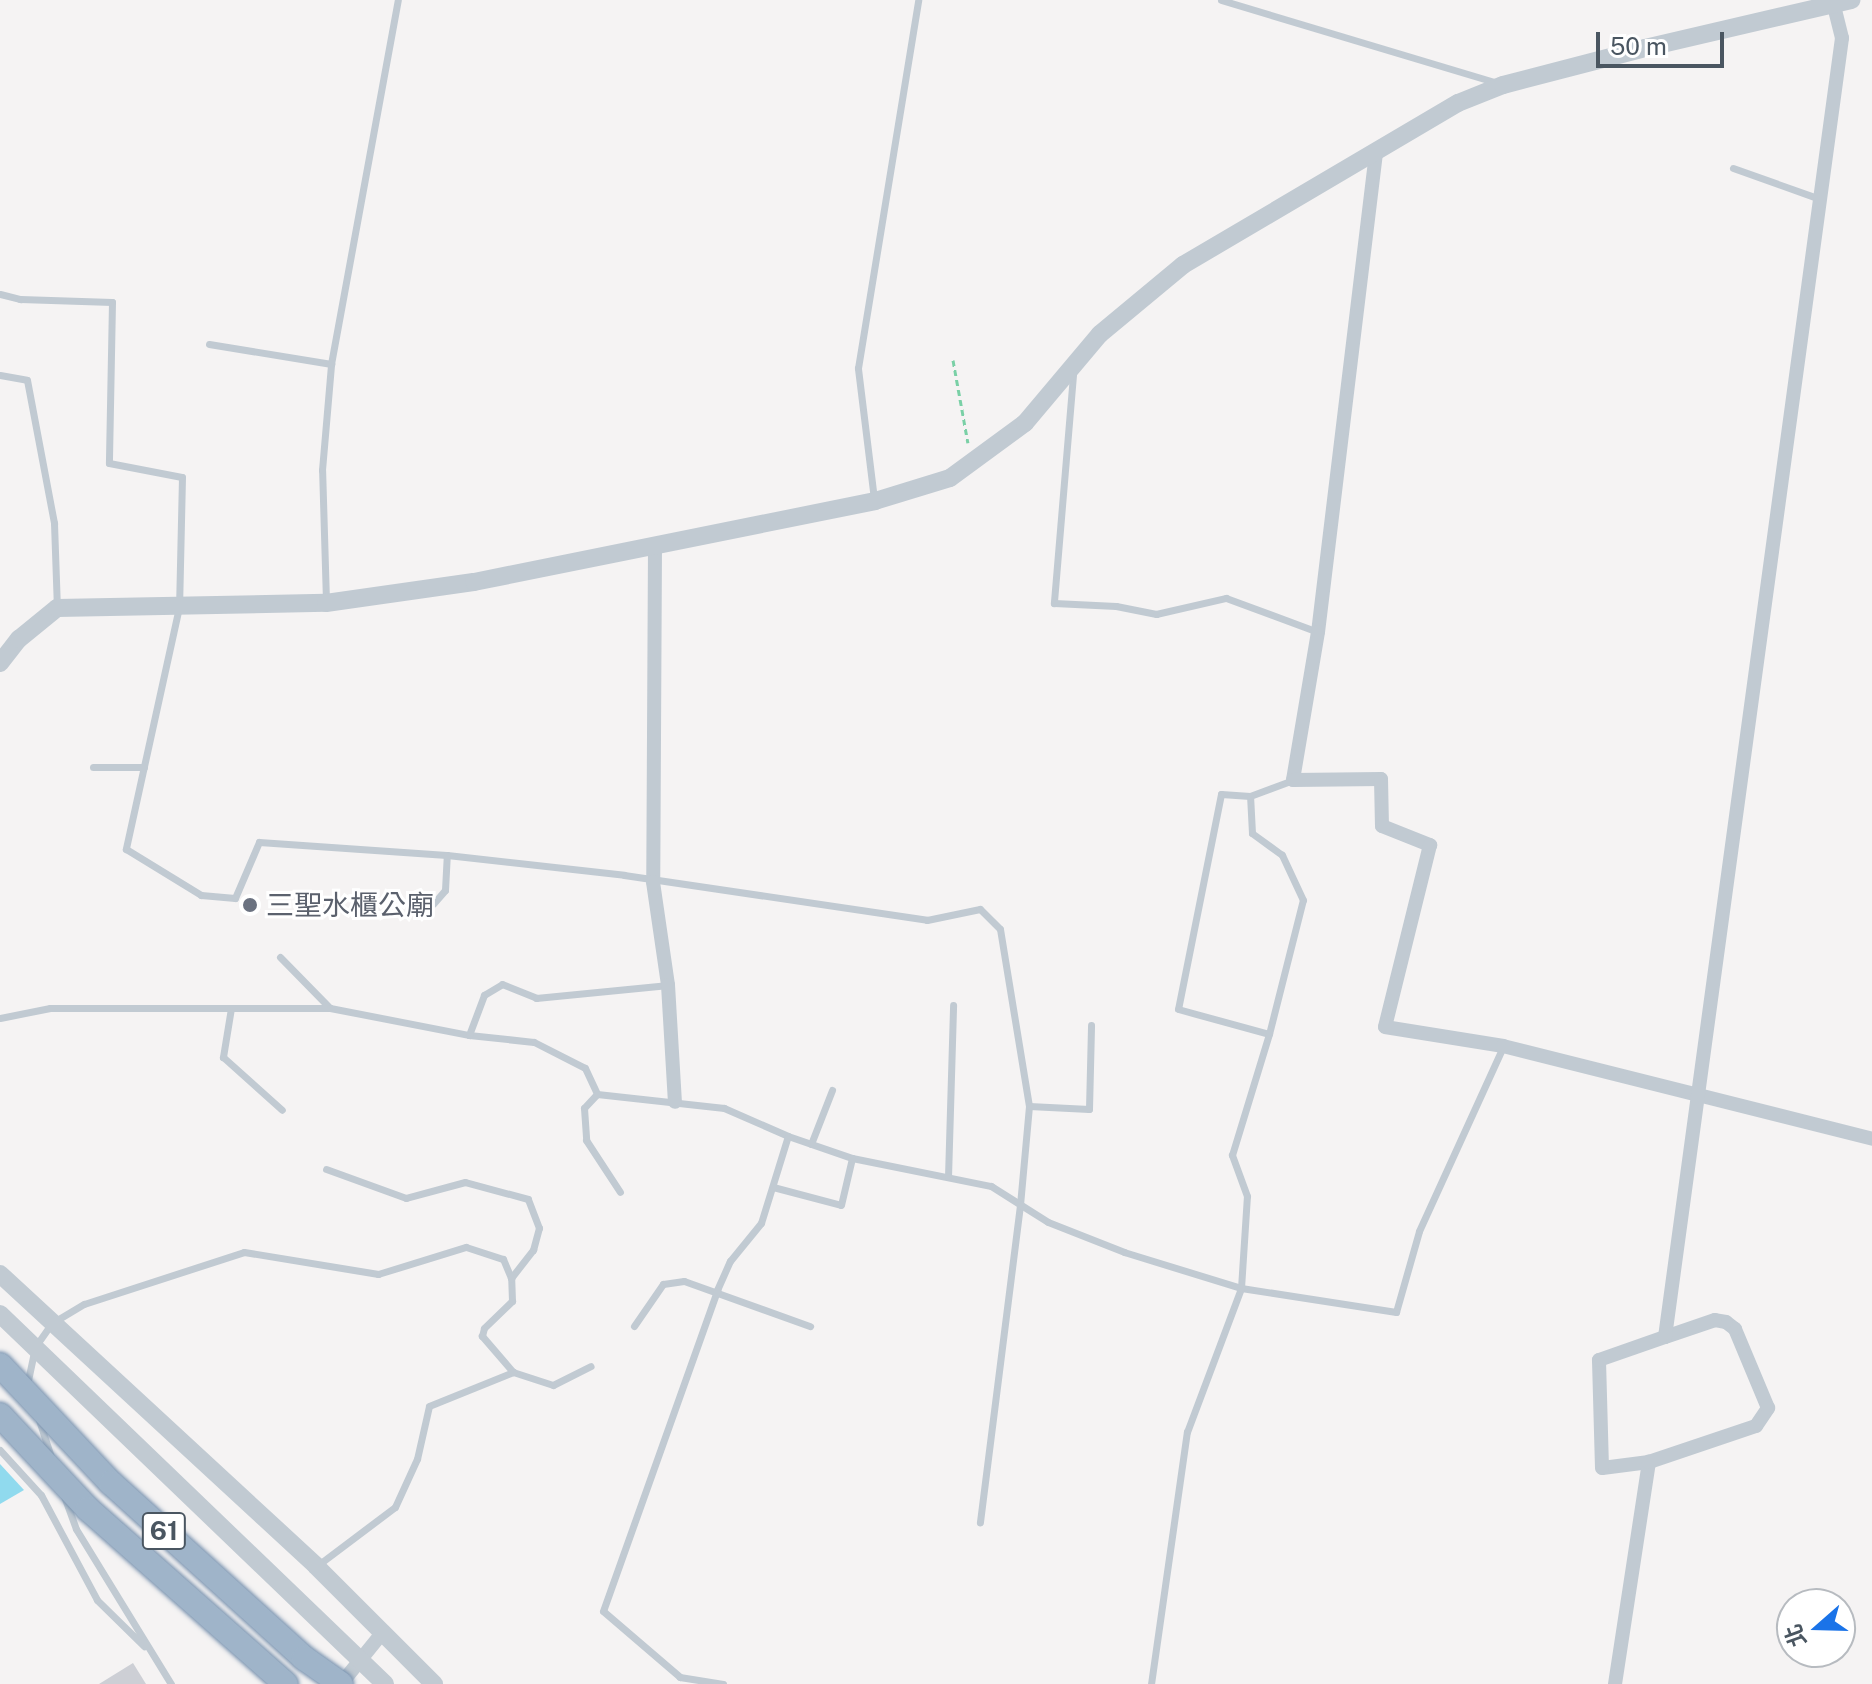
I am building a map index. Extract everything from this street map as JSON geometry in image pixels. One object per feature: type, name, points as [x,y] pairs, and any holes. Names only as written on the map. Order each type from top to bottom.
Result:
[{"type":"highway","name":"61","points":[[0,1365],[111,1483],[304,1658],[341,1684]]},
{"type":"highway","name":"61","points":[[0,1415],[88,1509],[286,1684]]},
{"type":"street","points":[[0,663],[19,639],[57,608],[326,603],[474,582],[875,501],[950,478],[1025,423],[1100,334],[1183,265],[1458,103],[1503,85],[1645,48],[1842,3],[1842,38],[1665,1337]]},
{"type":"street","points":[[1376,153],[1318,632],[1293,780],[1381,779],[1382,826],[1430,845],[1385,1027],[1503,1046],[1872,1139]]},
{"type":"street","points":[[655,546],[653,882],[668,985],[675,1102]]},
{"type":"street","points":[[0,1274],[316,1566],[434,1684]]},
{"type":"street","points":[[0,1314],[385,1684]]},
{"type":"street","points":[[1715,1320],[1726,1322],[1735,1329],[1768,1408],[1756,1426],[1649,1462],[1602,1468],[1599,1360],[1665,1337],[1715,1320]]},
{"type":"street","points":[[1615,1684],[1649,1462]]},
{"type":"street","points":[[341,1684],[383,1632]]},
{"type":"lane","points":[[326,603],[322,470],[331,364],[398,0]]},
{"type":"lane","points":[[875,501],[858,368],[918,0]]},
{"type":"lane","points":[[1221,0],[1503,85]]},
{"type":"lane","points":[[1733,168],[1820,199]]},
{"type":"lane","points":[[0,294],[20,299],[112,302],[109,463],[182,477],[179,607],[126,849],[201,895],[235,898],[259,842],[447,855],[624,875],[653,882],[927,920],[980,909],[1000,929],[1029,1106],[1020,1205],[980,1522]]},
{"type":"lane","points":[[209,344],[331,364]]},
{"type":"lane","points":[[1074,365],[1054,603],[1116,606],[1156,614],[1226,598],[1318,632]]},
{"type":"lane","points":[[0,375],[27,380],[54,523],[57,608]]},
{"type":"lane","points":[[93,767],[144,767]]},
{"type":"lane","points":[[1269,1034],[1178,1009],[1221,794],[1250,796],[1293,780]]},
{"type":"lane","points":[[1151,1684],[1187,1432],[1241,1288],[1247,1196],[1232,1155],[1269,1034],[1303,900],[1282,855],[1252,833],[1250,796]]},
{"type":"lane","points":[[433,904],[445,890],[447,855]]},
{"type":"lane","points":[[280,957],[330,1008]]},
{"type":"lane","points":[[469,1035],[484,995],[502,984],[536,998],[668,985]]},
{"type":"lane","points":[[948,1177],[953,1005]]},
{"type":"lane","points":[[0,1018],[50,1008],[330,1008],[469,1035],[534,1042],[585,1068],[597,1094]]},
{"type":"lane","points":[[231,1008],[223,1057],[282,1110]]},
{"type":"lane","points":[[1029,1106],[1089,1109],[1091,1025]]},
{"type":"lane","points":[[597,1094],[724,1108],[788,1136],[852,1158],[991,1186],[1048,1222],[1124,1252],[1241,1288],[1396,1312],[1419,1231],[1503,1046]]},
{"type":"lane","points":[[811,1144],[832,1090]]},
{"type":"lane","points":[[597,1094],[584,1108],[586,1140],[620,1192]]},
{"type":"lane","points":[[723,1684],[680,1677],[603,1611],[717,1290],[730,1261],[761,1223],[788,1136]]},
{"type":"lane","points":[[773,1187],[841,1205],[852,1158]]},
{"type":"lane","points":[[326,1169],[406,1198],[465,1182],[528,1199],[539,1228],[533,1250],[511,1278]]},
{"type":"lane","points":[[171,1684],[76,1529],[26,1383],[35,1347],[52,1323],[84,1304],[244,1252],[378,1274],[466,1247],[503,1259],[511,1278],[512,1301],[484,1328],[482,1336],[513,1372],[553,1385],[591,1366]]},
{"type":"lane","points":[[634,1326],[663,1284],[684,1281],[717,1290],[810,1326]]},
{"type":"lane","points":[[316,1566],[395,1507],[417,1459],[429,1406],[513,1372]]},
{"type":"lane","points":[[0,1450],[41,1495],[97,1600],[151,1653]]},
{"type":"path","points":[[953,360],[971,463]]},
{"type":"water","points":[[0,1464],[24,1490],[0,1504]]},
{"type":"building","points":[[133,1663],[146,1684],[99,1684]]},
{"type":"place","name":"三聖水櫃公廟","points":[[250,905]]}]
